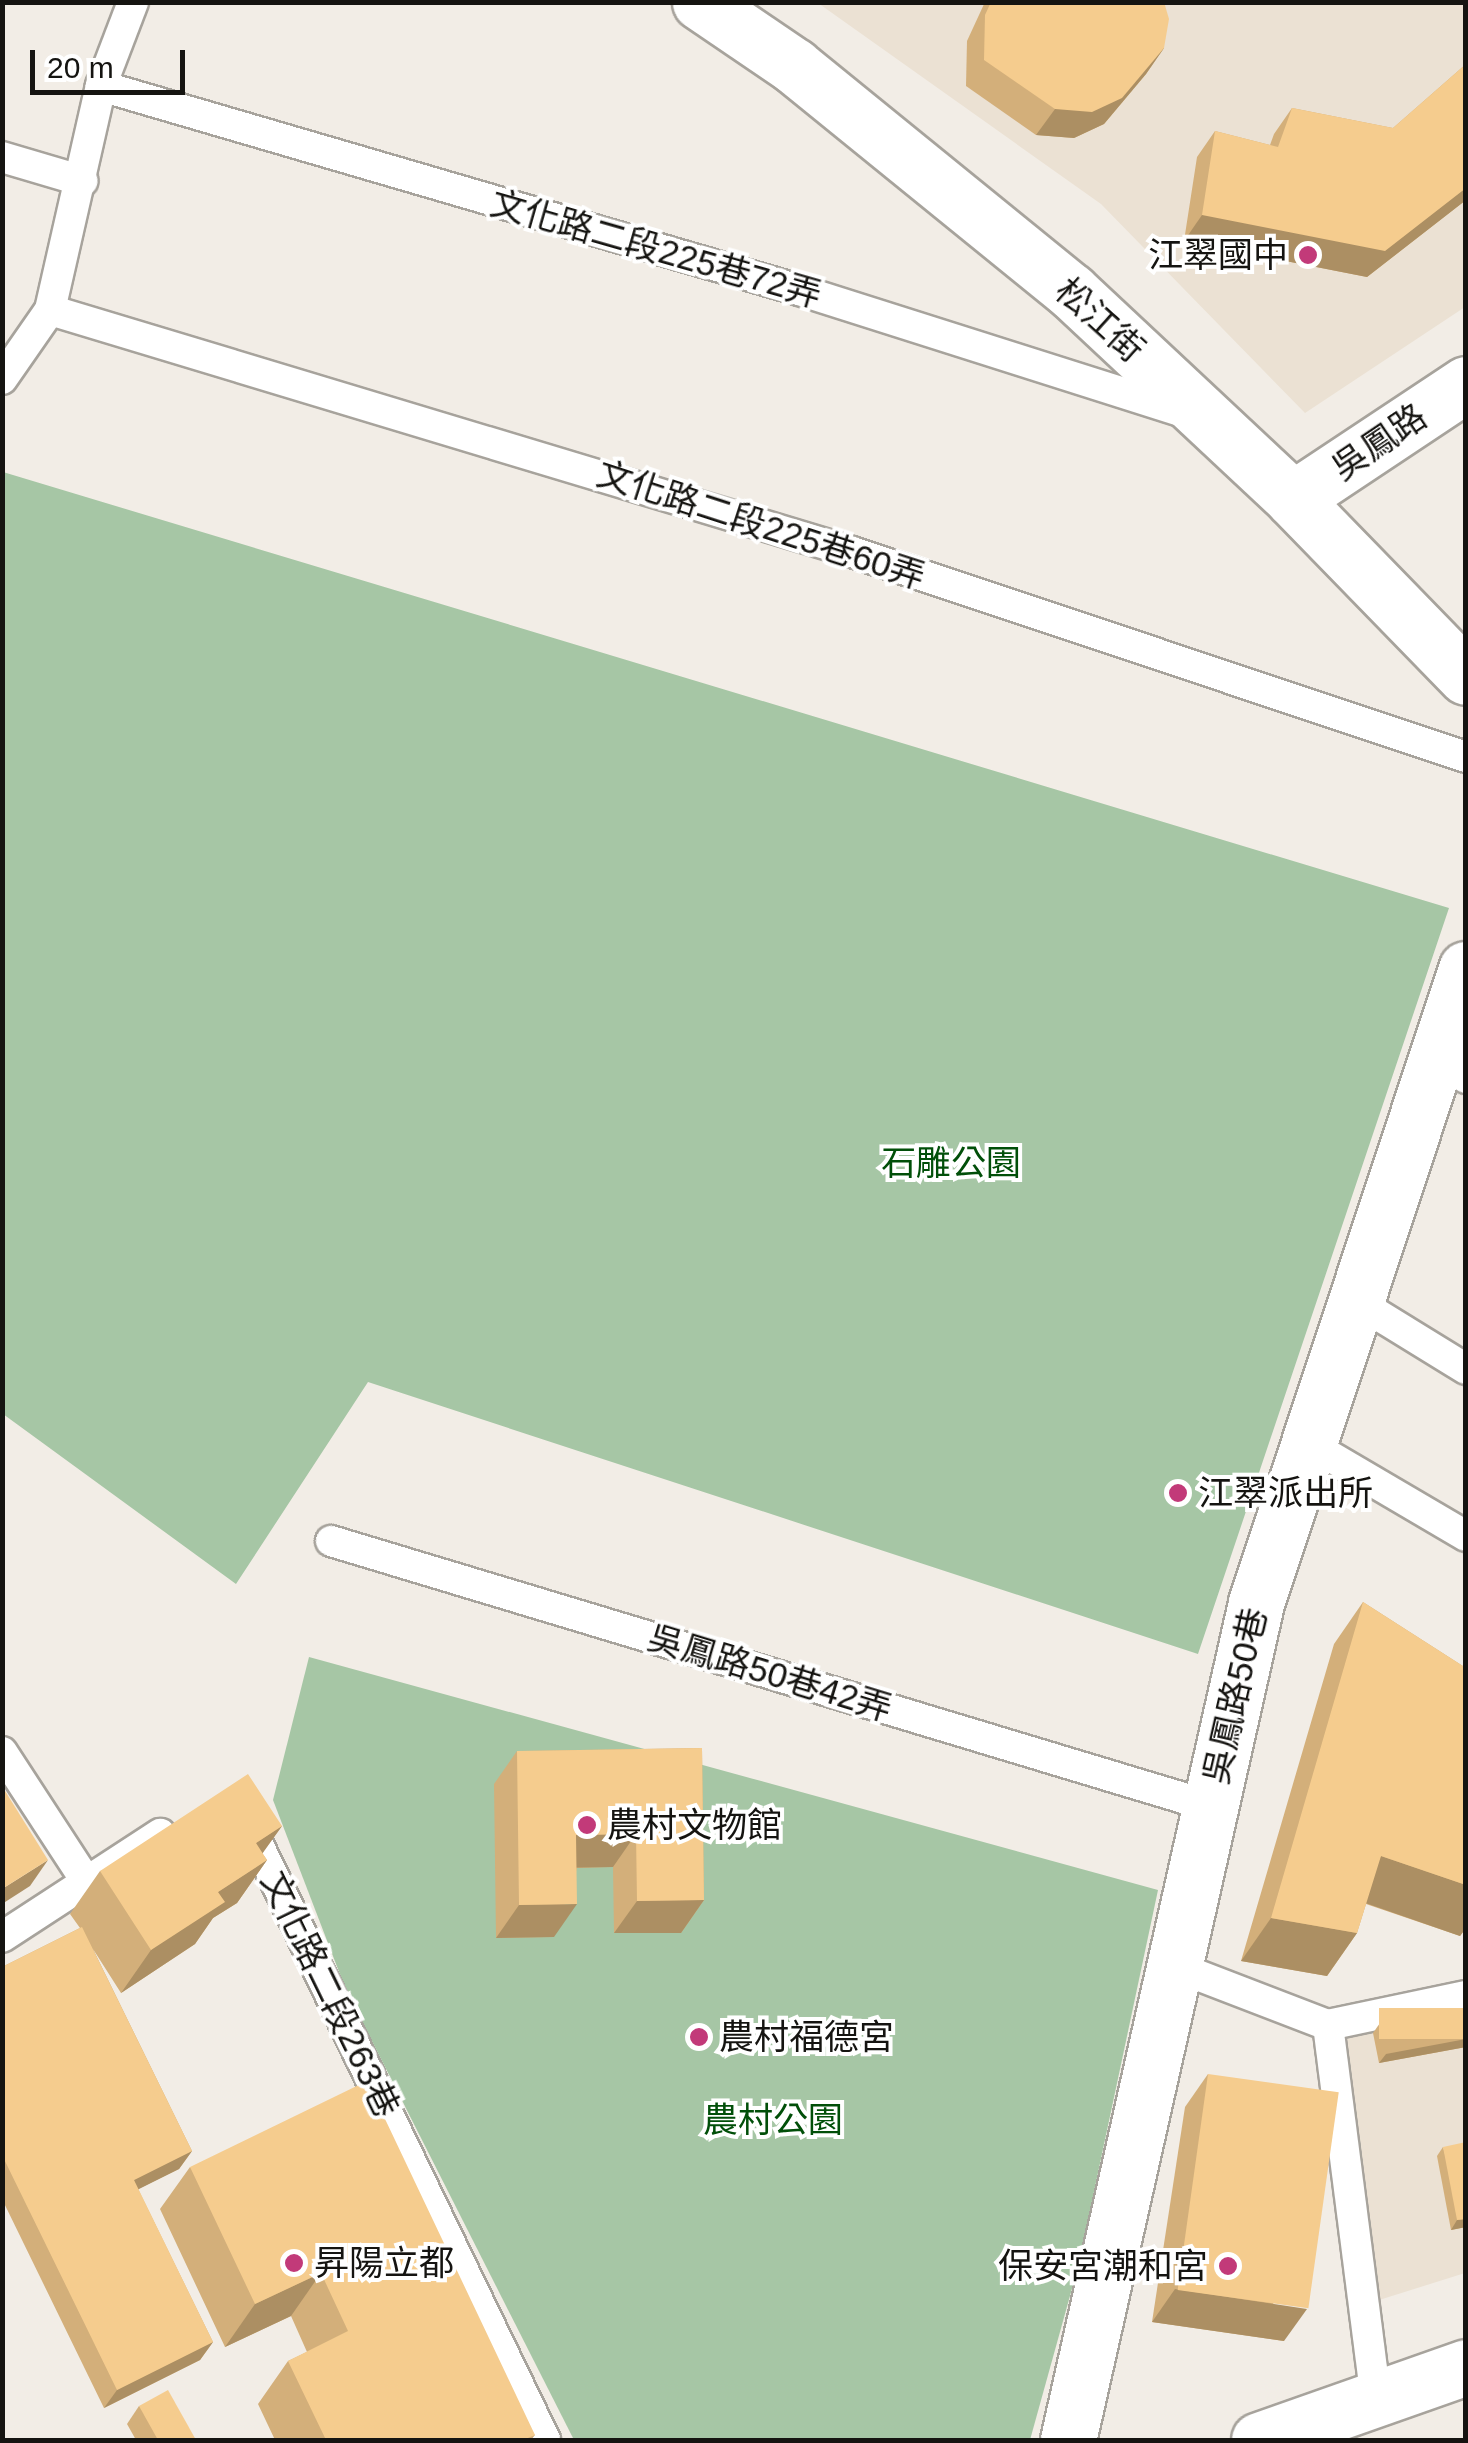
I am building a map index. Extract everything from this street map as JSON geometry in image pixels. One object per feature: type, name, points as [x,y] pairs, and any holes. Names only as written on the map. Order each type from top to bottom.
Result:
[{"type":"street","name":"松江街","points":[[700,2],[794,66],[1070,291],[1292,499],[1466,677]]},
{"type":"street","name":"吳鳳路","points":[[1292,499],[1466,384]]},
{"type":"street","name":"吳鳳路50巷","points":[[1068,2440],[1256,1603],[1311,1446],[1354,1300],[1450,1067],[1466,969]]},
{"type":"street","points":[[1260,2440],[1466,2367]]},
{"type":"lane","points":[[2,379],[50,310],[83,181],[101,86],[133,2]]},
{"type":"lane","name":"文化路二段225巷72弄","points":[[101,86],[799,290],[1208,420]]},
{"type":"lane","points":[[2,158],[83,181]]},
{"type":"lane","name":"文化路二段225巷60弄","points":[[50,310],[852,552],[1466,757]]},
{"type":"lane","points":[[1354,1300],[1466,1369]]},
{"type":"lane","points":[[1311,1446],[1466,1536]]},
{"type":"lane","name":"吳鳳路50巷42弄","points":[[331,1541],[1210,1806]]},
{"type":"lane","points":[[2,1752],[84,1878]]},
{"type":"lane","name":"文化路二段263巷","points":[[232,1792],[545,2440]]},
{"type":"lane","points":[[2,1937],[84,1878],[183,1821]]},
{"type":"lane","points":[[1174,1966],[1328,2024],[1466,1996]]},
{"type":"lane","points":[[1328,2024],[1376,2399]]},
{"type":"shaded area","name":"江翠國中","points":[[818,3],[1465,3],[1465,307],[1305,413],[1101,204]]},
{"type":"shaded area","points":[[1465,2010],[1465,2273],[1376,2301],[1343,2031]]},
{"type":"green space","name":"石雕公園","points":[[3,472],[1449,908],[1198,1654],[368,1382],[236,1584],[3,1414]]},
{"type":"green space","name":"農村公園","points":[[309,1657],[1158,1890],[1078,2267],[1030,2440],[574,2440],[346,1990],[273,1800]]},
{"type":"building","points":[[991,2],[1164,2],[1169,19],[1164,48],[1122,98],[1092,112],[1055,109],[984,60],[985,15]]},
{"type":"building","points":[[1466,64],[1466,188],[1385,251],[1202,215],[1215,131],[1278,147],[1292,108],[1393,128]]},
{"type":"building","points":[[1363,1602],[1466,1668],[1466,1885],[1381,1856],[1357,1933],[1271,1918]]},
{"type":"building","name":"農村文物館","points":[[702,1748],[704,1900],[637,1901],[636,1834],[576,1835],[577,1904],[519,1905],[517,1751]]},
{"type":"building","points":[[248,1774],[282,1826],[256,1843],[267,1860],[218,1892],[225,1902],[151,1950],[100,1871]]},
{"type":"building","points":[[2,1786],[48,1860],[2,1889]]},
{"type":"building","points":[[82,1927],[192,2151],[134,2180],[213,2342],[117,2390],[2,2155],[2,1967]]},
{"type":"building","points":[[1379,2008],[1466,2008],[1466,2039],[1379,2039]]},
{"type":"building","name":"保安宮潮和宮","points":[[1208,2074],[1339,2092],[1308,2308],[1178,2290]]},
{"type":"building","name":"昇陽立都","points":[[367,2081],[535,2435],[523,2440],[326,2440],[288,2361],[348,2331],[321,2273],[255,2304],[190,2167]]},
{"type":"building","points":[[1466,2142],[1466,2219],[1457,2220],[1443,2147]]},
{"type":"building","points":[[168,2390],[196,2440],[158,2440],[139,2406]]},
{"type":"place","name":"江翠國中","points":[[1308,255]]},
{"type":"place","name":"江翠派出所","points":[[1178,1493]]},
{"type":"place","name":"農村文物館","points":[[587,1825]]},
{"type":"place","name":"農村福德宮","points":[[699,2037]]},
{"type":"place","name":"昇陽立都","points":[[294,2263]]},
{"type":"place","name":"保安宮潮和宮","points":[[1228,2266]]}]
